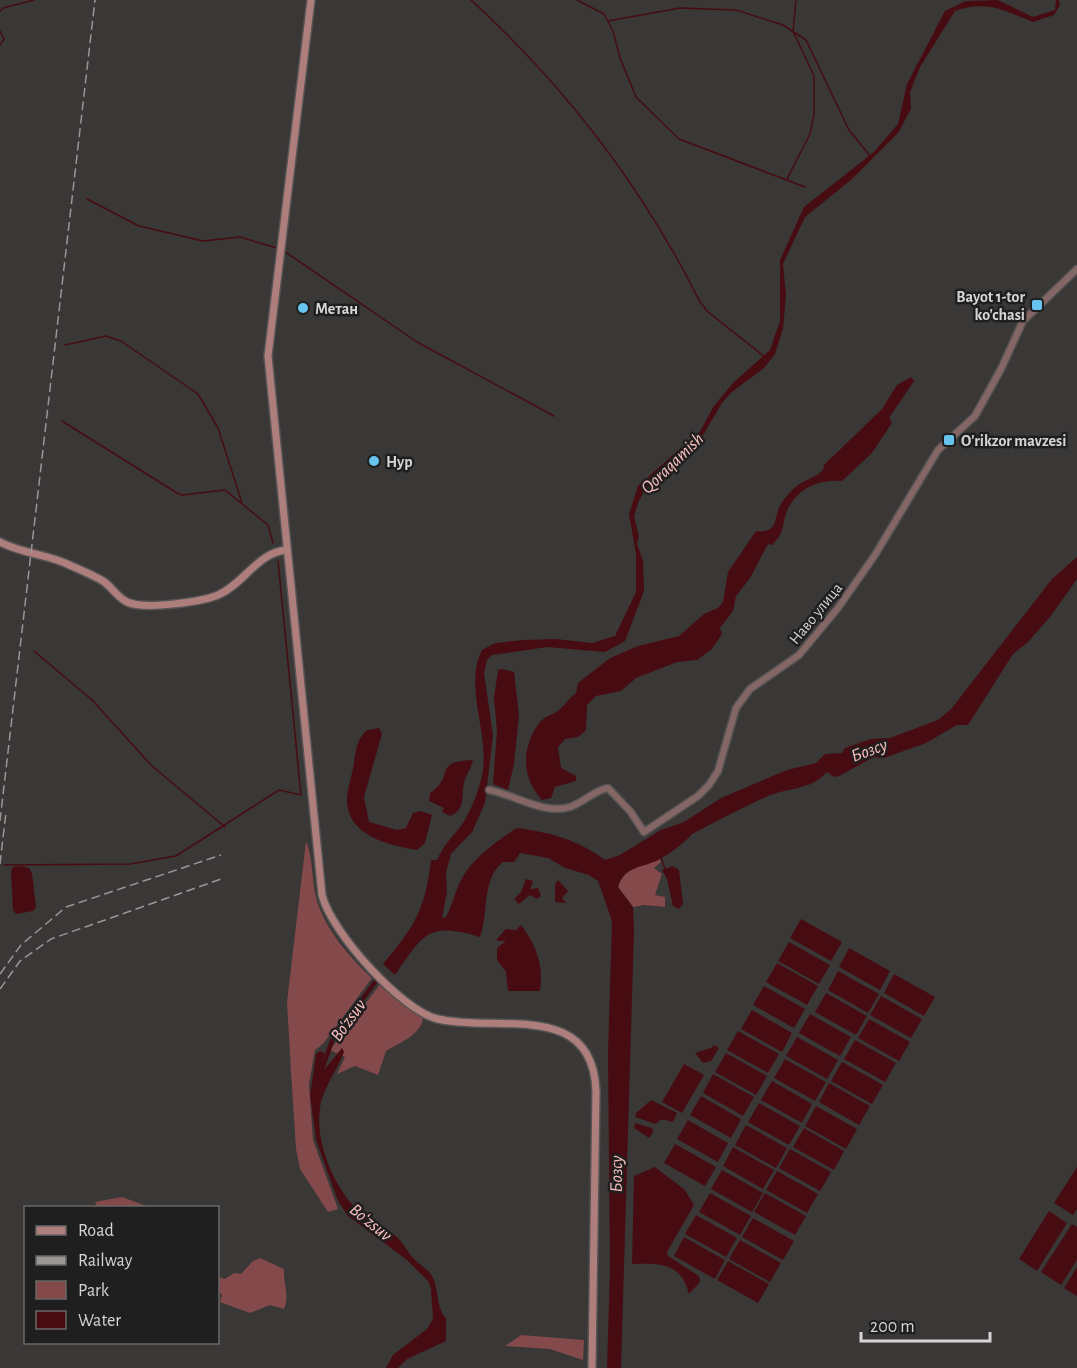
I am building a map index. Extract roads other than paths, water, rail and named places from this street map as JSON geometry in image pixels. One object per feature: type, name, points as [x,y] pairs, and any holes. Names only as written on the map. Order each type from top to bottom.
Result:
[{"type":"main road","points":[[311,0],[268,356],[320,885],[331,918],[372,970],[423,1013],[444,1021],[493,1022],[557,1030],[574,1040],[593,1068],[596,1133],[592,1368]]},
{"type":"main road","points":[[0,542],[28,554],[64,563],[102,581],[127,602],[141,604],[196,600],[216,595],[230,588],[282,546],[285,539]]},
{"type":"main road","points":[[274,551],[286,550]]},
{"type":"street","name":"Наво улица","points":[[489,790],[510,794],[547,809],[571,806],[608,788],[630,811],[644,832],[698,796],[718,771],[735,708],[741,699],[750,689],[800,655],[838,608],[875,555],[938,450],[975,416],[1023,321],[1077,269]]},
{"type":"water","name":"Бозсу","points":[[998,0],[1033,17],[1055,10],[1056,0],[1059,0],[1060,5],[1054,15],[1033,22],[1004,10],[986,6],[955,11],[920,67],[910,92],[911,109],[898,133],[852,179],[805,217],[783,264],[786,295],[783,329],[775,354],[764,368],[732,392],[722,403],[696,447],[644,491],[638,503],[634,517],[639,536],[637,544],[643,561],[644,591],[625,641],[605,652],[547,647],[492,655],[487,660],[484,673],[493,735],[485,803],[472,832],[451,854],[446,872],[447,892],[442,918],[446,917],[460,883],[473,863],[517,828],[563,838],[585,847],[605,860],[620,855],[661,830],[684,822],[721,798],[787,770],[816,763],[825,754],[842,753],[845,748],[871,739],[890,738],[938,720],[952,708],[1052,579],[1077,557],[1077,579],[1050,617],[1027,643],[1013,654],[968,725],[957,725],[926,743],[884,758],[874,757],[839,776],[834,777],[827,772],[806,786],[768,796],[692,834],[668,854],[629,871],[621,880],[618,887],[633,907],[634,930],[621,1368],[607,1368],[610,1269],[608,1052],[612,921],[598,881],[589,875],[565,868],[548,858],[520,853],[514,862],[503,862],[491,878],[480,937],[438,931],[429,935],[413,949],[395,975],[383,964],[411,928],[417,916],[429,877],[431,860],[437,860],[461,826],[478,791],[484,754],[475,678],[482,650],[495,643],[523,640],[556,639],[592,643],[615,636],[636,592],[636,554],[629,514],[638,486],[701,430],[713,407],[733,383],[770,350],[780,321],[780,260],[804,207],[874,152],[898,124],[907,84],[945,11],[966,1]]},
{"type":"water","points":[[911,377],[914,381],[889,418],[892,423],[872,453],[842,481],[825,482],[810,487],[791,503],[779,536],[772,545],[768,544],[750,578],[736,596],[733,611],[720,628],[722,634],[712,649],[697,660],[677,662],[636,678],[621,691],[596,696],[587,705],[586,730],[578,737],[565,739],[558,747],[561,768],[576,776],[576,781],[555,787],[551,798],[542,800],[530,782],[526,762],[529,741],[540,722],[558,711],[576,693],[578,683],[610,658],[638,646],[679,636],[704,614],[718,608],[723,602],[728,572],[756,531],[769,530],[781,504],[795,487],[821,472],[824,465],[882,409],[897,385]]},
{"type":"water","points":[[498,670],[514,672],[519,715],[514,764],[508,790],[493,784],[497,731],[494,698]]},
{"type":"water","points":[[379,728],[382,734],[364,797],[369,822],[397,830],[406,828],[413,813],[421,811],[432,815],[425,843],[417,850],[382,842],[372,837],[354,823],[349,813],[348,793],[358,743],[367,730]]},
{"type":"water","points":[[473,760],[464,783],[459,810],[450,816],[442,812],[444,808],[429,801],[430,793],[442,781],[452,763]]},
{"type":"water","points":[[673,866],[679,870],[683,904],[679,909],[673,906],[667,879],[662,870]]},
{"type":"water","points":[[13,867],[29,868],[32,873],[36,908],[33,911],[16,914],[13,910],[11,872]]},
{"type":"water","points":[[526,879],[533,881],[530,889],[538,888],[541,896],[537,899],[530,895],[519,904],[514,899],[521,892]]},
{"type":"water","points":[[558,880],[568,891],[562,898],[566,903],[555,902],[555,884]]},
{"type":"water","points":[[801,919],[842,942],[831,961],[790,938]]},
{"type":"water","points":[[521,925],[538,956],[541,973],[540,991],[508,991],[506,972],[497,960],[497,948],[506,941],[497,941],[497,939],[506,929],[516,930]]},
{"type":"water","points":[[789,942],[830,965],[819,984],[778,961]]},
{"type":"water","points":[[849,948],[890,971],[880,990],[839,967]]},
{"type":"water","points":[[777,963],[818,986],[807,1005],[766,982]]},
{"type":"water","points":[[838,971],[879,994],[868,1013],[828,990]]},
{"type":"water","points":[[894,974],[935,997],[924,1016],[884,993]]},
{"type":"water","points":[[764,986],[805,1009],[794,1028],[753,1005]]},
{"type":"water","points":[[826,993],[867,1016],[856,1035],[815,1012]]},
{"type":"water","points":[[881,996],[922,1019],[911,1038],[870,1015]]},
{"type":"water","points":[[752,1010],[792,1033],[782,1052],[741,1029]]},
{"type":"water","points":[[810,1014],[851,1037],[840,1056],[799,1033]]},
{"type":"water","points":[[869,1019],[910,1042],[899,1061],[858,1038]]},
{"type":"water","points":[[738,1031],[779,1054],[768,1073],[727,1050]]},
{"type":"water","points":[[797,1037],[838,1060],[827,1079],[786,1056]]},
{"type":"water","points":[[855,1040],[896,1063],[885,1082],[844,1059]]},
{"type":"water","points":[[714,1045],[719,1048],[711,1061],[703,1063],[695,1053]]},
{"type":"water","name":"Boʻzsuv","points":[[342,1048],[344,1052],[321,1102],[319,1117],[327,1162],[341,1189],[359,1212],[394,1234],[415,1260],[429,1272],[435,1283],[440,1308],[446,1318],[446,1341],[407,1359],[398,1368],[386,1368],[393,1355],[427,1329],[433,1319],[431,1288],[428,1281],[407,1260],[348,1216],[338,1201],[316,1140],[310,1095],[316,1054],[320,1051],[325,1053],[320,1068],[324,1070]]},
{"type":"water","points":[[726,1053],[767,1076],[756,1095],[715,1072]]},
{"type":"water","points":[[785,1059],[826,1082],[815,1101],[774,1078]]},
{"type":"water","points":[[842,1062],[883,1085],[872,1104],[831,1081]]},
{"type":"water","points":[[684,1064],[704,1075],[682,1113],[662,1102]]},
{"type":"water","points":[[713,1074],[754,1097],[743,1116],[703,1093]]},
{"type":"water","points":[[772,1081],[812,1104],[802,1123],[761,1100]]},
{"type":"water","points":[[829,1083],[870,1106],[859,1125],[819,1102]]},
{"type":"water","points":[[701,1096],[741,1119],[731,1138],[690,1115]]},
{"type":"water","points":[[651,1100],[677,1113],[673,1122],[662,1120],[656,1124],[635,1117],[636,1113]]},
{"type":"water","points":[[759,1103],[800,1126],[789,1145],[748,1122]]},
{"type":"water","points":[[816,1106],[857,1129],[846,1149],[805,1126]]},
{"type":"water","points":[[688,1120],[728,1143],[718,1162],[677,1139]]},
{"type":"water","points":[[635,1123],[652,1128],[653,1132],[649,1138],[634,1128]]},
{"type":"water","points":[[746,1125],[787,1148],[776,1168],[735,1145]]},
{"type":"water","points":[[804,1128],[844,1151],[834,1170],[793,1147]]},
{"type":"water","points":[[675,1144],[716,1167],[705,1186],[664,1163]]},
{"type":"water","points":[[733,1147],[774,1170],[763,1189],[723,1166]]},
{"type":"water","points":[[790,1149],[831,1172],[820,1191],[779,1168]]},
{"type":"water","points":[[655,1167],[685,1190],[694,1205],[667,1252],[668,1256],[699,1276],[700,1282],[689,1294],[681,1276],[675,1270],[660,1265],[632,1264],[634,1176]]},
{"type":"water","points":[[1077,1167],[1077,1209],[1073,1215],[1054,1203]]},
{"type":"water","points":[[722,1170],[763,1193],[752,1212],[711,1189]]},
{"type":"water","points":[[777,1171],[818,1194],[807,1213],[766,1190]]},
{"type":"water","points":[[710,1193],[751,1216],[740,1235],[699,1212]]},
{"type":"water","points":[[765,1193],[806,1216],[795,1235],[754,1212]]},
{"type":"water","points":[[1049,1211],[1067,1223],[1037,1271],[1019,1259]]},
{"type":"water","points":[[696,1215],[737,1238],[726,1257],[685,1234]]},
{"type":"water","points":[[753,1218],[794,1241],[783,1260],[742,1237]]},
{"type":"water","points":[[1072,1224],[1077,1227],[1077,1260],[1061,1285],[1041,1272]]},
{"type":"water","points":[[684,1237],[725,1260],[715,1279],[674,1256]]},
{"type":"water","points":[[740,1240],[781,1263],[770,1282],[729,1259]]},
{"type":"water","points":[[728,1261],[769,1284],[758,1303],[717,1280]]},
{"type":"water","points":[[1077,1267],[1077,1296],[1064,1288]]},
{"type":"waterway","points":[[0,11],[3,8],[34,0]]},
{"type":"waterway","points":[[471,0],[538,67],[599,140],[653,219],[708,312],[765,357]]},
{"type":"waterway","points":[[577,0],[604,14],[613,31],[620,58],[636,97],[679,139],[805,187]]},
{"type":"waterway","points":[[787,179],[810,134],[814,115],[814,76],[793,31],[796,0]]},
{"type":"waterway","points":[[608,21],[680,8],[736,10],[783,25],[806,40],[849,130],[870,156]]},
{"type":"waterway","points":[[0,31],[4,39],[0,45]]},
{"type":"waterway","points":[[87,199],[139,226],[203,241],[240,237],[277,248]]},
{"type":"waterway","points":[[284,251],[417,342],[554,416]]},
{"type":"waterway","points":[[65,345],[106,336],[121,341],[198,394],[218,428],[242,503]]},
{"type":"waterway","points":[[62,421],[177,493],[182,495],[225,490],[268,525],[273,543]]},
{"type":"waterway","points":[[4,865],[130,864],[176,856],[279,790],[301,795],[278,561]]},
{"type":"waterway","points":[[34,651],[92,700],[152,766],[225,827]]},
{"type":"waterway","points":[[661,858],[665,869]]},
{"type":"waterway","name":"Bo'zsuv","points":[[338,1032],[376,981]]},
{"type":"waterway","name":"Bo'zsuv","points":[[321,1072],[332,1041]]},
{"type":"railway","points":[[0,821],[95,0]]},
{"type":"railway","points":[[0,864],[6,812]]},
{"type":"railway","points":[[0,974],[21,945],[66,907],[221,855]]},
{"type":"railway","points":[[0,989],[20,961],[51,939],[224,878]]},
{"type":"place","name":"Bayot 1-tor ko'chasi","points":[[1037,305]]},
{"type":"place","name":"Метан","points":[[303,308]]},
{"type":"place","name":"O'rikzor mavzesi","points":[[949,440]]},
{"type":"place","name":"Нур","points":[[374,461]]},
{"type":"water label","name":"Qoraqamish","points":[[672,463]]}]
